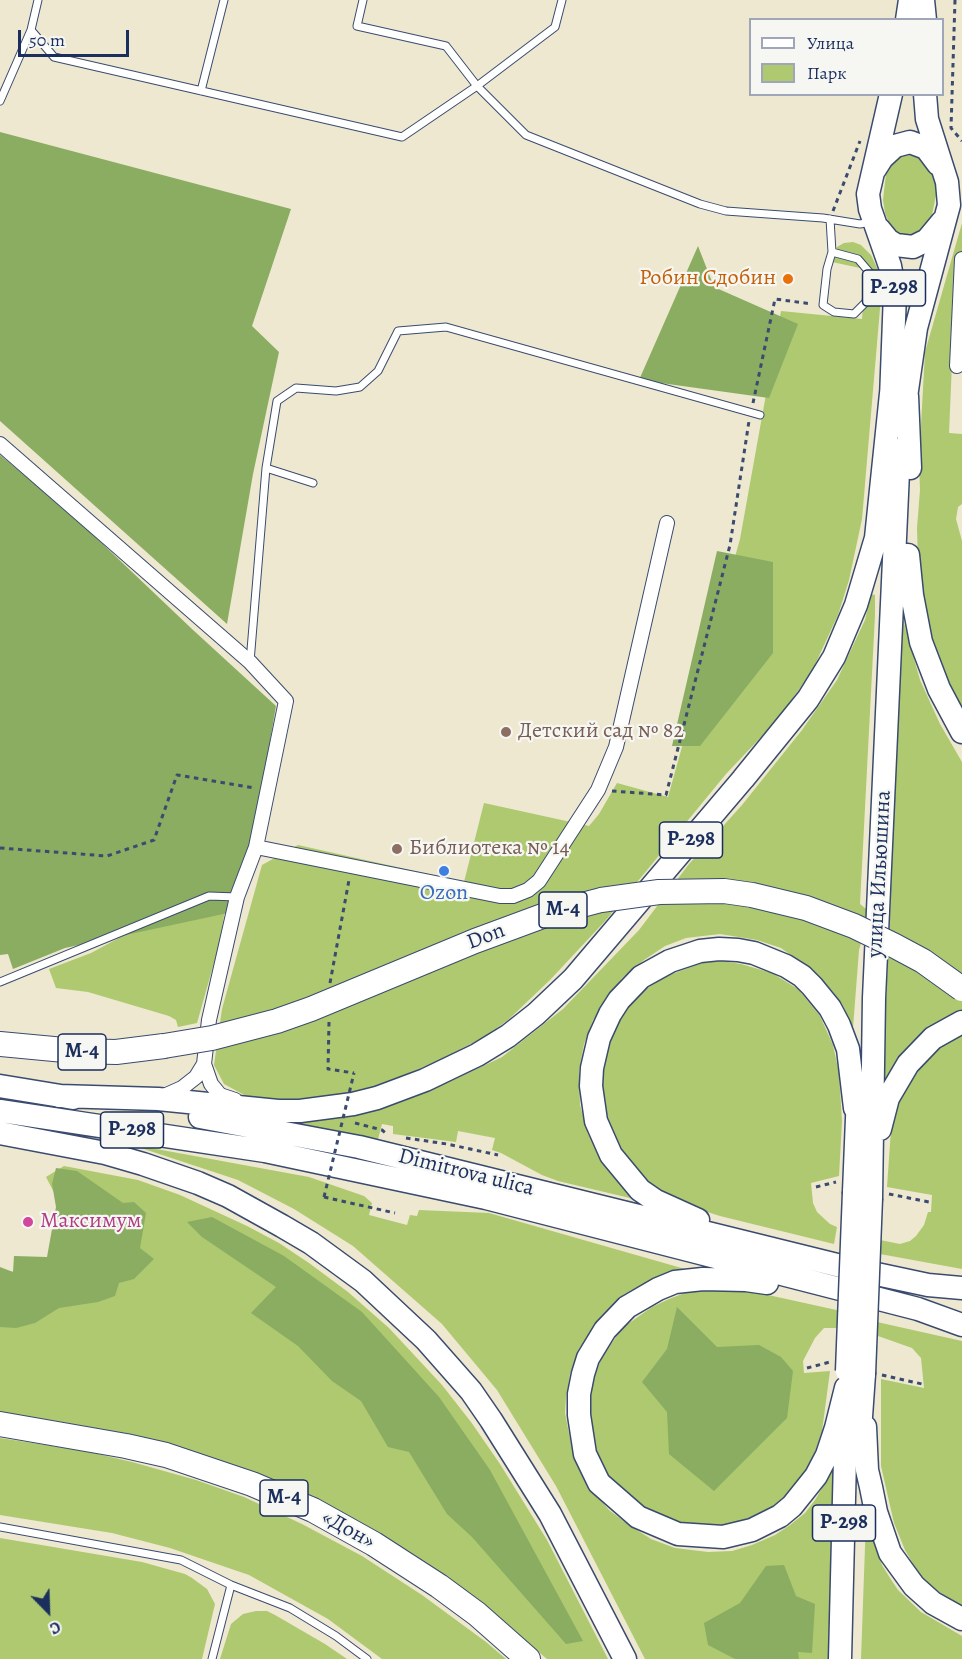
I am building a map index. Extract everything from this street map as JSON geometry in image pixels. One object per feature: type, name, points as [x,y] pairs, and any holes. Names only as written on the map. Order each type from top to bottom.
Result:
[{"type":"highway","points":[[907,18],[910,0]]},
{"type":"highway","points":[[923,0],[924,18]]},
{"type":"highway","name":"Р-298","points":[[891,96],[868,194],[870,209],[887,256],[893,281],[902,355]]},
{"type":"highway","points":[[924,96],[927,119],[951,196]]},
{"type":"highway","name":"Р-298","points":[[872,175],[888,151],[895,146],[910,142],[921,145],[931,153],[951,196],[916,328],[902,355]]},
{"type":"highway","name":"Р-298","points":[[875,223],[888,240],[896,246],[913,247],[922,244],[933,235],[951,196]]},
{"type":"highway","name":"улица Ильюшина","points":[[856,1377],[863,1191],[856,1120],[863,1037],[888,527],[902,355]]},
{"type":"highway","points":[[899,385],[910,468],[908,555],[915,616],[933,674],[962,732]]},
{"type":"highway","name":"Р-298","points":[[59,1096],[158,1099],[278,1111],[327,1108],[377,1098],[425,1080],[477,1055],[508,1036],[536,1014],[573,979],[792,720],[834,657],[856,605],[876,538],[899,385]]},
{"type":"highway","name":"улица Ильюшина","points":[[863,1191],[873,1172],[874,1008],[900,447],[899,385]]},
{"type":"highway","name":"Don","points":[[0,1044],[75,1051],[116,1052],[239,1032],[303,1012],[475,941],[548,914],[601,900],[659,892],[724,891],[806,908],[854,926],[895,946],[923,961],[962,989]]},
{"type":"highway","points":[[853,1269],[691,1218],[656,1201],[640,1190],[610,1155],[596,1121],[591,1086],[592,1068],[599,1038],[619,1000],[641,977],[656,967],[700,951],[738,950],[754,953],[778,962],[802,976],[830,1008],[848,1049],[856,1120]]},
{"type":"highway","points":[[873,1172],[881,1122],[888,1098],[898,1080],[908,1064],[933,1038],[962,1023]]},
{"type":"highway","name":"Dimitrova ulica","points":[[0,1086],[199,1117],[359,1147],[853,1269],[928,1285],[962,1288]]},
{"type":"highway","name":"Dimitrova ulica","points":[[0,1111],[203,1141],[350,1168],[486,1198],[918,1309],[962,1325]]},
{"type":"highway","points":[[0,1133],[105,1153],[198,1183],[228,1196],[311,1243],[363,1281],[426,1340],[471,1391],[550,1514],[625,1659]]},
{"type":"highway","points":[[852,1293],[746,1280],[703,1279],[675,1282],[642,1298],[627,1307],[604,1330],[588,1358],[579,1394],[582,1444],[599,1483],[638,1518],[678,1534],[710,1537],[737,1534],[752,1530],[780,1516],[808,1488],[827,1455],[856,1377]]},
{"type":"highway","name":"Р-298","points":[[856,1377],[867,1470],[876,1512],[890,1553],[914,1586],[933,1603],[962,1619]]},
{"type":"highway","name":"Р-298","points":[[840,1659],[856,1377]]},
{"type":"highway","name":"Р-298","points":[[850,1659],[856,1500],[856,1377]]},
{"type":"highway","name":"«Дон»","points":[[0,1424],[166,1455],[252,1484],[313,1510],[374,1544],[429,1580],[477,1614],[528,1659]]},
{"type":"street","points":[[957,366],[962,259]]},
{"type":"street","points":[[0,444],[250,662],[286,701],[256,847],[237,897],[209,1020],[204,1064],[196,1077],[182,1088],[158,1099]]},
{"type":"street","points":[[256,847],[500,896],[513,896],[528,890],[539,881],[598,790],[616,747],[667,522]]},
{"type":"street","points":[[204,1064],[211,1084],[220,1095],[278,1111]]},
{"type":"lane","points":[[0,101],[31,30],[38,0]]},
{"type":"lane","points":[[201,91],[225,0]]},
{"type":"lane","points":[[363,0],[357,26],[446,46],[477,86],[526,135],[700,204],[726,211],[830,219],[860,224],[875,223]]},
{"type":"lane","points":[[31,30],[54,57],[402,136],[477,86],[555,27],[562,0]]},
{"type":"lane","points":[[830,219],[832,252],[827,269],[823,305],[834,312],[854,314],[866,302],[870,273],[858,260],[832,252]]},
{"type":"lane","points":[[250,662],[266,468],[277,401],[296,388],[336,391],[360,387],[378,370],[398,331],[446,327],[760,415]]},
{"type":"lane","points":[[266,468],[313,483]]},
{"type":"lane","points":[[0,982],[209,896],[237,897]]},
{"type":"lane","points":[[0,1527],[181,1560],[231,1585],[290,1608],[336,1636],[367,1659]]},
{"type":"lane","points":[[212,1659],[231,1585]]},
{"type":"path","points":[[955,0],[951,128],[962,141]]},
{"type":"path","points":[[830,219],[862,135]]},
{"type":"path","points":[[598,790],[666,795],[730,545],[750,413],[776,300],[823,305]]},
{"type":"path","points":[[0,848],[107,856],[154,840],[177,775],[254,788]]},
{"type":"path","points":[[330,991],[330,980],[352,866]]},
{"type":"path","points":[[329,1013],[328,1069],[354,1073],[324,1197],[395,1213]]},
{"type":"path","points":[[342,1119],[382,1130],[392,1137]]},
{"type":"path","points":[[402,1138],[447,1143],[498,1155]]},
{"type":"path","points":[[816,1187],[863,1191],[929,1202]]},
{"type":"path","points":[[807,1368],[856,1377],[922,1384]]},
{"type":"green space","points":[[0,132],[291,209],[252,326],[279,352],[253,474],[227,624],[0,421]]},
{"type":"green space","points":[[900,156],[919,156],[928,165],[935,181],[936,195],[932,215],[926,228],[918,236],[899,236],[890,225],[883,200],[886,174],[893,162]]},
{"type":"green space","points":[[962,223],[962,363],[952,363],[949,433],[962,434],[962,504],[958,507],[956,519],[962,541],[962,710],[947,680],[929,631],[918,562],[917,528],[925,352]]},
{"type":"green space","points":[[853,242],[861,245],[871,255],[882,285],[862,519],[849,580],[838,615],[812,671],[778,719],[726,774],[606,920],[550,980],[509,1019],[486,1036],[437,1061],[374,1088],[331,1098],[285,1100],[248,1097],[224,1084],[214,1065],[222,1009],[262,865],[298,845],[464,882],[484,803],[589,826],[599,814],[617,783],[668,797],[740,539],[781,311],[862,319],[865,275],[860,268],[832,262],[837,247]]},
{"type":"green space","points":[[698,246],[714,287],[798,324],[769,398],[639,380]]},
{"type":"green space","points":[[0,455],[70,513],[276,706],[254,834],[228,913],[65,948],[13,969],[8,954],[0,955]]},
{"type":"green space","points":[[717,551],[773,562],[773,653],[700,746],[672,746]]},
{"type":"green space","points":[[871,594],[875,595],[875,615],[860,904],[870,912],[859,950],[853,1028],[843,1006],[813,971],[781,948],[757,940],[720,934],[686,938],[665,946],[644,960],[622,978],[593,1020],[584,1044],[579,1070],[580,1105],[588,1134],[601,1159],[634,1199],[542,1175],[492,1150],[495,1138],[458,1131],[456,1142],[393,1134],[393,1126],[382,1124],[378,1139],[285,1123],[285,1120],[400,1101],[447,1083],[502,1057],[563,1009],[639,930],[689,864],[742,805],[802,730],[837,680],[865,620]]},
{"type":"green space","points":[[901,612],[920,680],[940,724],[962,762],[962,1012],[911,1043],[882,1088],[890,915]]},
{"type":"green space","points":[[225,910],[219,945],[197,1023],[178,1027],[176,1020],[169,1016],[88,992],[56,988],[49,969],[91,953],[132,931]]},
{"type":"green space","points":[[721,961],[772,973],[798,989],[820,1016],[833,1045],[839,1073],[842,1121],[839,1176],[811,1183],[813,1203],[817,1212],[837,1227],[834,1244],[720,1216],[686,1205],[643,1181],[623,1153],[610,1126],[603,1096],[602,1077],[611,1038],[618,1021],[639,994],[664,977],[702,963]]},
{"type":"green space","points":[[962,1033],[962,1269],[880,1254],[880,1240],[900,1244],[910,1241],[924,1225],[928,1212],[931,1212],[932,1195],[887,1187],[891,1130],[902,1091],[910,1078],[941,1045]]},
{"type":"green space","points":[[129,1144],[309,1177],[364,1196],[372,1203],[369,1215],[407,1225],[410,1215],[417,1216],[419,1210],[489,1213],[685,1269],[657,1277],[624,1294],[602,1315],[578,1350],[570,1374],[565,1413],[573,1454],[583,1476],[596,1495],[609,1510],[626,1523],[651,1539],[675,1548],[708,1552],[732,1551],[752,1545],[775,1535],[790,1525],[805,1513],[815,1500],[836,1459],[828,1659],[645,1659],[556,1486],[497,1390],[442,1324],[353,1246],[294,1209],[238,1180]]},
{"type":"green space","points":[[64,1166],[138,1180],[180,1195],[247,1226],[279,1243],[309,1263],[348,1292],[389,1328],[442,1385],[500,1464],[547,1540],[608,1659],[547,1659],[492,1612],[240,1468],[171,1444],[134,1435],[0,1413],[0,1271],[21,1272],[50,1260],[59,1202],[46,1177]]},
{"type":"green space","points":[[56,1168],[77,1171],[123,1203],[134,1202],[146,1213],[140,1248],[154,1259],[134,1279],[119,1283],[115,1296],[98,1302],[59,1308],[35,1323],[16,1328],[0,1327],[0,1267],[13,1272],[14,1256],[47,1257],[56,1207],[52,1184]]},
{"type":"green space","points":[[212,1217],[284,1256],[362,1312],[439,1397],[490,1470],[583,1641],[566,1644],[472,1537],[447,1514],[409,1452],[388,1447],[361,1401],[332,1381],[298,1346],[251,1313],[276,1287],[202,1237],[187,1222]]},
{"type":"green space","points":[[718,1287],[750,1291],[841,1311],[841,1328],[824,1328],[815,1338],[803,1361],[804,1373],[830,1371],[822,1431],[812,1461],[798,1484],[782,1501],[753,1517],[724,1526],[697,1527],[662,1519],[641,1508],[624,1494],[610,1477],[600,1462],[590,1423],[591,1388],[601,1359],[622,1328],[652,1307],[669,1299],[690,1291]]},
{"type":"green space","points":[[677,1307],[717,1347],[759,1345],[781,1357],[793,1371],[787,1418],[714,1491],[669,1454],[667,1412],[642,1382],[667,1349]]},
{"type":"green space","points":[[877,1322],[962,1341],[962,1606],[950,1600],[921,1578],[905,1550],[894,1523],[881,1466],[881,1379],[924,1388],[921,1358],[912,1348],[878,1336]]},
{"type":"green space","points":[[0,1438],[85,1451],[132,1462],[196,1480],[244,1497],[362,1556],[422,1595],[506,1659],[382,1659],[328,1619],[249,1575],[170,1548],[112,1533],[0,1515]]},
{"type":"green space","points":[[866,1519],[882,1565],[898,1590],[921,1612],[962,1636],[962,1659],[861,1659]]},
{"type":"green space","points":[[0,1538],[142,1562],[192,1578],[207,1589],[215,1604],[202,1659],[0,1659]]},
{"type":"green space","points":[[784,1565],[796,1596],[815,1604],[812,1653],[798,1652],[799,1659],[735,1659],[708,1645],[704,1623],[740,1603],[766,1566]]},
{"type":"green space","points":[[267,1611],[275,1615],[347,1659],[220,1659],[231,1624],[243,1614]]},
{"type":"place","name":"Робин Сдобин","points":[[788,279]]},
{"type":"place","name":"Детский сад № 82","points":[[506,732]]},
{"type":"place","name":"Библиотека № 14","points":[[397,849]]},
{"type":"place","name":"Ozon","points":[[444,871]]},
{"type":"place","name":"Максимум","points":[[28,1222]]}]
